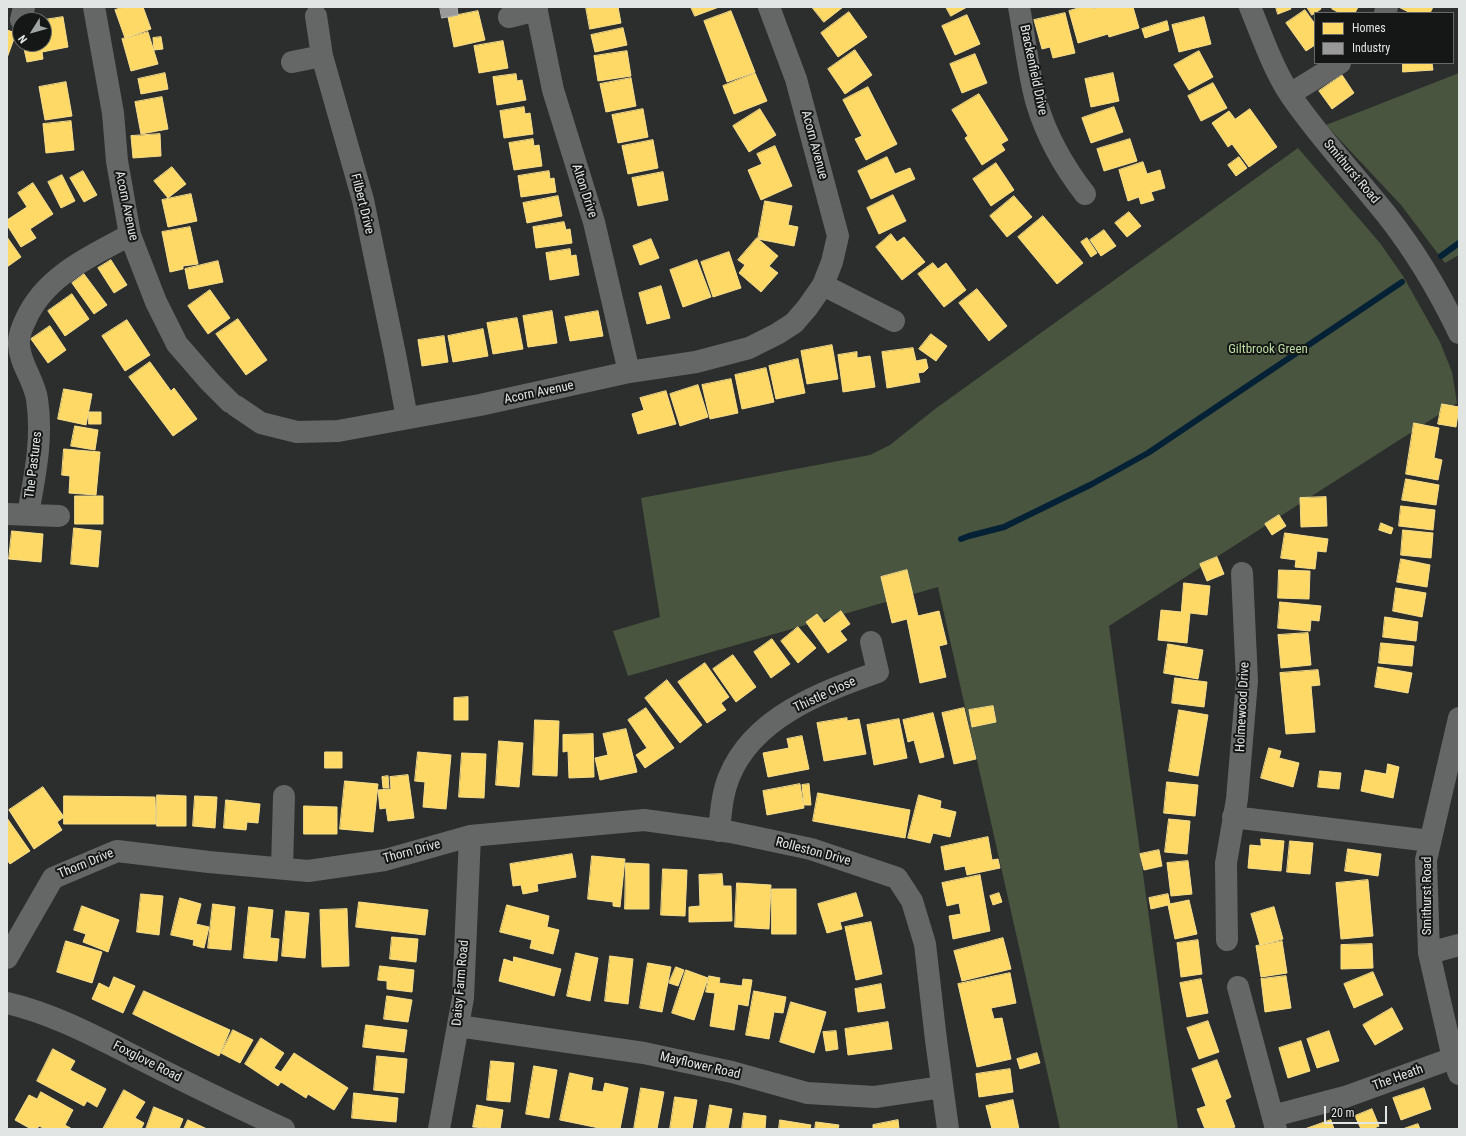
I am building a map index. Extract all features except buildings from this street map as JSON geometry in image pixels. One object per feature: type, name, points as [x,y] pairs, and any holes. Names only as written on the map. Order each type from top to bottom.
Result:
[{"type":"street","name":"Acorn Avenue","points":[[94,7],[113,113],[116,161],[130,235],[156,302],[177,344],[233,404],[261,423],[297,432],[338,431],[487,404],[629,372],[696,362],[749,348],[777,334],[794,323],[823,286],[832,262],[838,236],[796,79],[769,7]]},
{"type":"street","name":"Brackenfield Drive","points":[[1020,7],[1037,104],[1049,137],[1068,173],[1084,194]]},
{"type":"street","name":"Smithurst Road","points":[[1250,7],[1274,63],[1290,94],[1328,146],[1387,216],[1442,297],[1459,333]]},
{"type":"street","name":"Alton Drive","points":[[509,17],[536,9],[553,90],[594,222],[629,372]]},
{"type":"street","name":"Filbert Drive","points":[[316,16],[322,56],[363,200],[407,418]]},
{"type":"street","points":[[292,62],[322,56]]},
{"type":"street","points":[[1290,94],[1338,64]]},
{"type":"street","name":"The Pastures","points":[[59,516],[17,514],[37,468],[40,433],[37,398],[14,358],[20,331],[28,314],[41,293],[87,258],[130,235]]},
{"type":"street","points":[[823,286],[894,321]]},
{"type":"street","name":"Holmewood Drive","points":[[1227,940],[1226,863],[1237,798],[1247,681],[1242,573]]},
{"type":"street","name":"Thistle Close","points":[[719,831],[721,803],[729,777],[742,753],[767,726],[804,702],[878,672],[870,642]]},
{"type":"street","name":"Smithurst Road","points":[[1456,1066],[1429,953],[1426,860],[1459,718]]},
{"type":"street","points":[[282,868],[284,796]]},
{"type":"street","points":[[1233,817],[1430,841]]},
{"type":"street","name":"Rolleston Drive","points":[[470,836],[644,820],[719,831],[811,849],[897,878],[912,901],[925,944],[948,1129]]},
{"type":"street","name":"Thorn Drive","points":[[7,958],[53,878],[117,850],[209,862],[308,871],[385,860],[470,836]]},
{"type":"street","name":"Daisy Farm Road","points":[[439,1129],[463,998],[470,836]]},
{"type":"street","points":[[1429,953],[1459,945]]},
{"type":"street","name":"The Heath","points":[[1238,988],[1274,1123],[1345,1097],[1456,1066]]},
{"type":"street","name":"Foxglove Road","points":[[7,1003],[23,1006],[86,1031],[222,1101],[284,1129]]},
{"type":"street","name":"Mayflower Road","points":[[458,1026],[644,1053],[732,1072],[807,1092],[875,1097],[942,1087]]},
{"type":"green space","points":[[1459,73],[1459,255],[1445,263],[1401,205],[1326,125]]},
{"type":"green space","name":"Giltbrook Green","points":[[1298,148],[1380,243],[1403,276],[1440,342],[1452,372],[1457,403],[1109,626],[1178,1129],[1060,1129],[938,587],[628,676],[613,631],[660,617],[641,498],[870,455],[890,445],[935,409]]},
{"type":"waterway","points":[[1441,256],[1459,243]]},
{"type":"waterway","points":[[961,539],[1004,527],[1092,484],[1148,453],[1402,282]]}]
